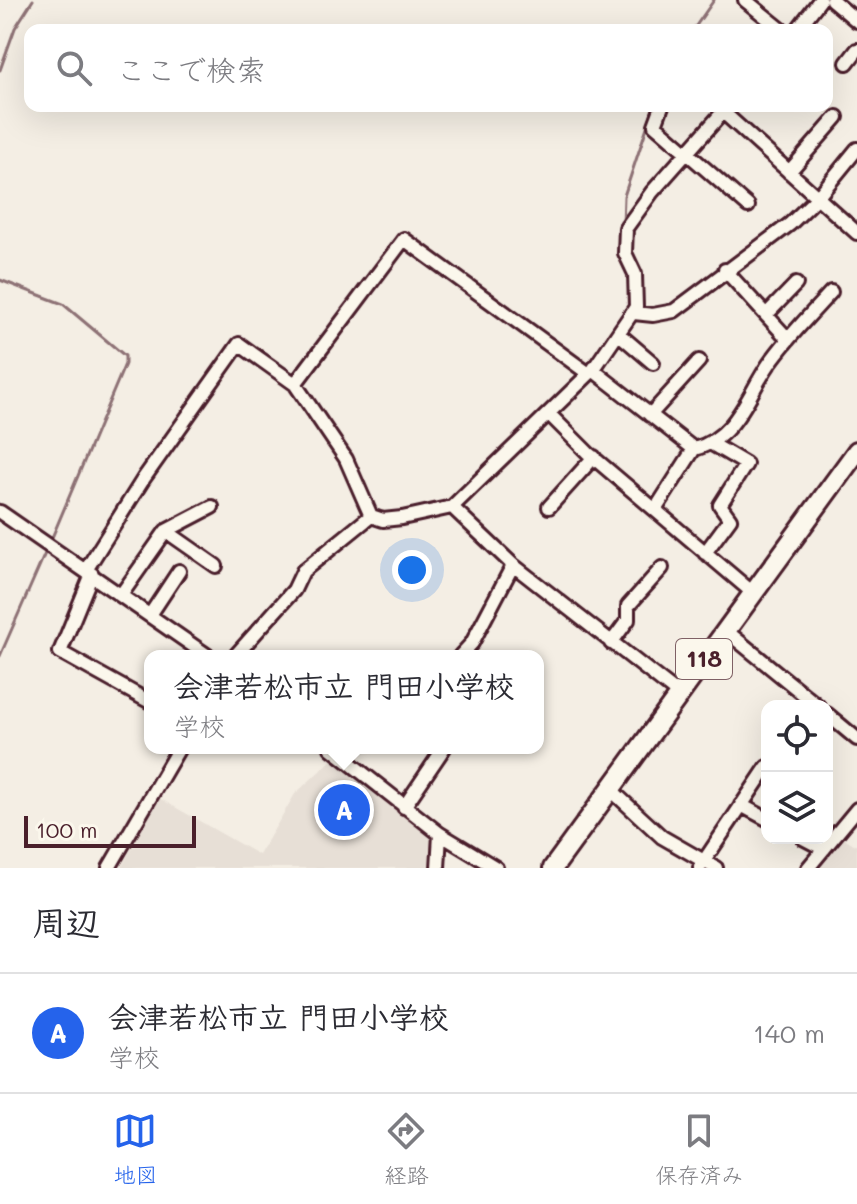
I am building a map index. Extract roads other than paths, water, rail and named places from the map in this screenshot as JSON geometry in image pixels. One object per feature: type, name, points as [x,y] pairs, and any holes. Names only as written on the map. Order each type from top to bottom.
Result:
[{"type":"highway","name":"118","points":[[553,868],[857,451]]},
{"type":"street","points":[[745,0],[775,24]]},
{"type":"street","points":[[802,24],[820,0]]},
{"type":"street","points":[[832,0],[857,21]]},
{"type":"street","points":[[847,63],[857,50]]},
{"type":"street","points":[[660,112],[655,125],[748,206]]},
{"type":"street","points":[[144,699],[60,652],[89,572],[144,478],[239,344],[295,384],[346,459],[371,516],[383,520],[402,518],[452,507],[591,372],[634,313],[637,296],[635,274],[625,253],[626,228],[723,112],[857,233]]},
{"type":"street","points":[[728,117],[733,112]]},
{"type":"street","points":[[789,172],[837,117]]},
{"type":"street","points":[[634,313],[653,315],[674,311],[790,224],[817,198],[857,149]]},
{"type":"street","points":[[295,384],[404,239],[694,449]]},
{"type":"street","points":[[725,270],[788,339]]},
{"type":"street","points":[[766,315],[796,284]]},
{"type":"street","points":[[655,510],[694,449],[712,444],[746,408],[770,363],[831,292]]},
{"type":"street","points":[[619,334],[653,363]]},
{"type":"street","points":[[650,415],[699,361]]},
{"type":"street","points":[[549,414],[594,457],[753,593]]},
{"type":"street","points":[[705,553],[730,519],[720,505],[746,464],[712,444]]},
{"type":"street","points":[[549,507],[594,457]]},
{"type":"street","points":[[121,595],[166,531],[212,507]]},
{"type":"street","points":[[452,507],[513,565],[678,694]]},
{"type":"street","points":[[0,512],[200,650]]},
{"type":"street","points":[[240,650],[294,590],[303,571],[371,516]]},
{"type":"street","points":[[166,531],[216,566]]},
{"type":"street","points":[[466,650],[513,565]]},
{"type":"street","points":[[611,643],[628,620],[628,606],[662,568]]},
{"type":"street","points":[[150,615],[179,571]]},
{"type":"street","points":[[725,630],[807,700]]},
{"type":"street","points":[[833,719],[857,739]]},
{"type":"street","points":[[109,868],[176,754]]},
{"type":"street","points":[[342,754],[440,834],[496,868]]},
{"type":"street","points":[[404,807],[440,754]]},
{"type":"street","points":[[701,865],[764,772]]},
{"type":"street","points":[[609,788],[662,837],[701,865],[716,868]]},
{"type":"street","points":[[741,805],[761,816]]},
{"type":"street","points":[[808,868],[857,809]]},
{"type":"street","points":[[438,868],[440,834]]},
{"type":"street","points":[[814,844],[824,849]]},
{"type":"waterway","points":[[0,70],[15,28],[33,0]]},
{"type":"waterway","points":[[697,24],[714,0]]},
{"type":"waterway","points":[[623,225],[624,196],[652,112]]},
{"type":"waterway","points":[[0,280],[63,304],[125,356],[125,364],[51,540]]},
{"type":"waterway","points":[[0,656],[46,551]]},
{"type":"place","name":"会津若松市立 門田小学校","points":[[344,810]]}]
